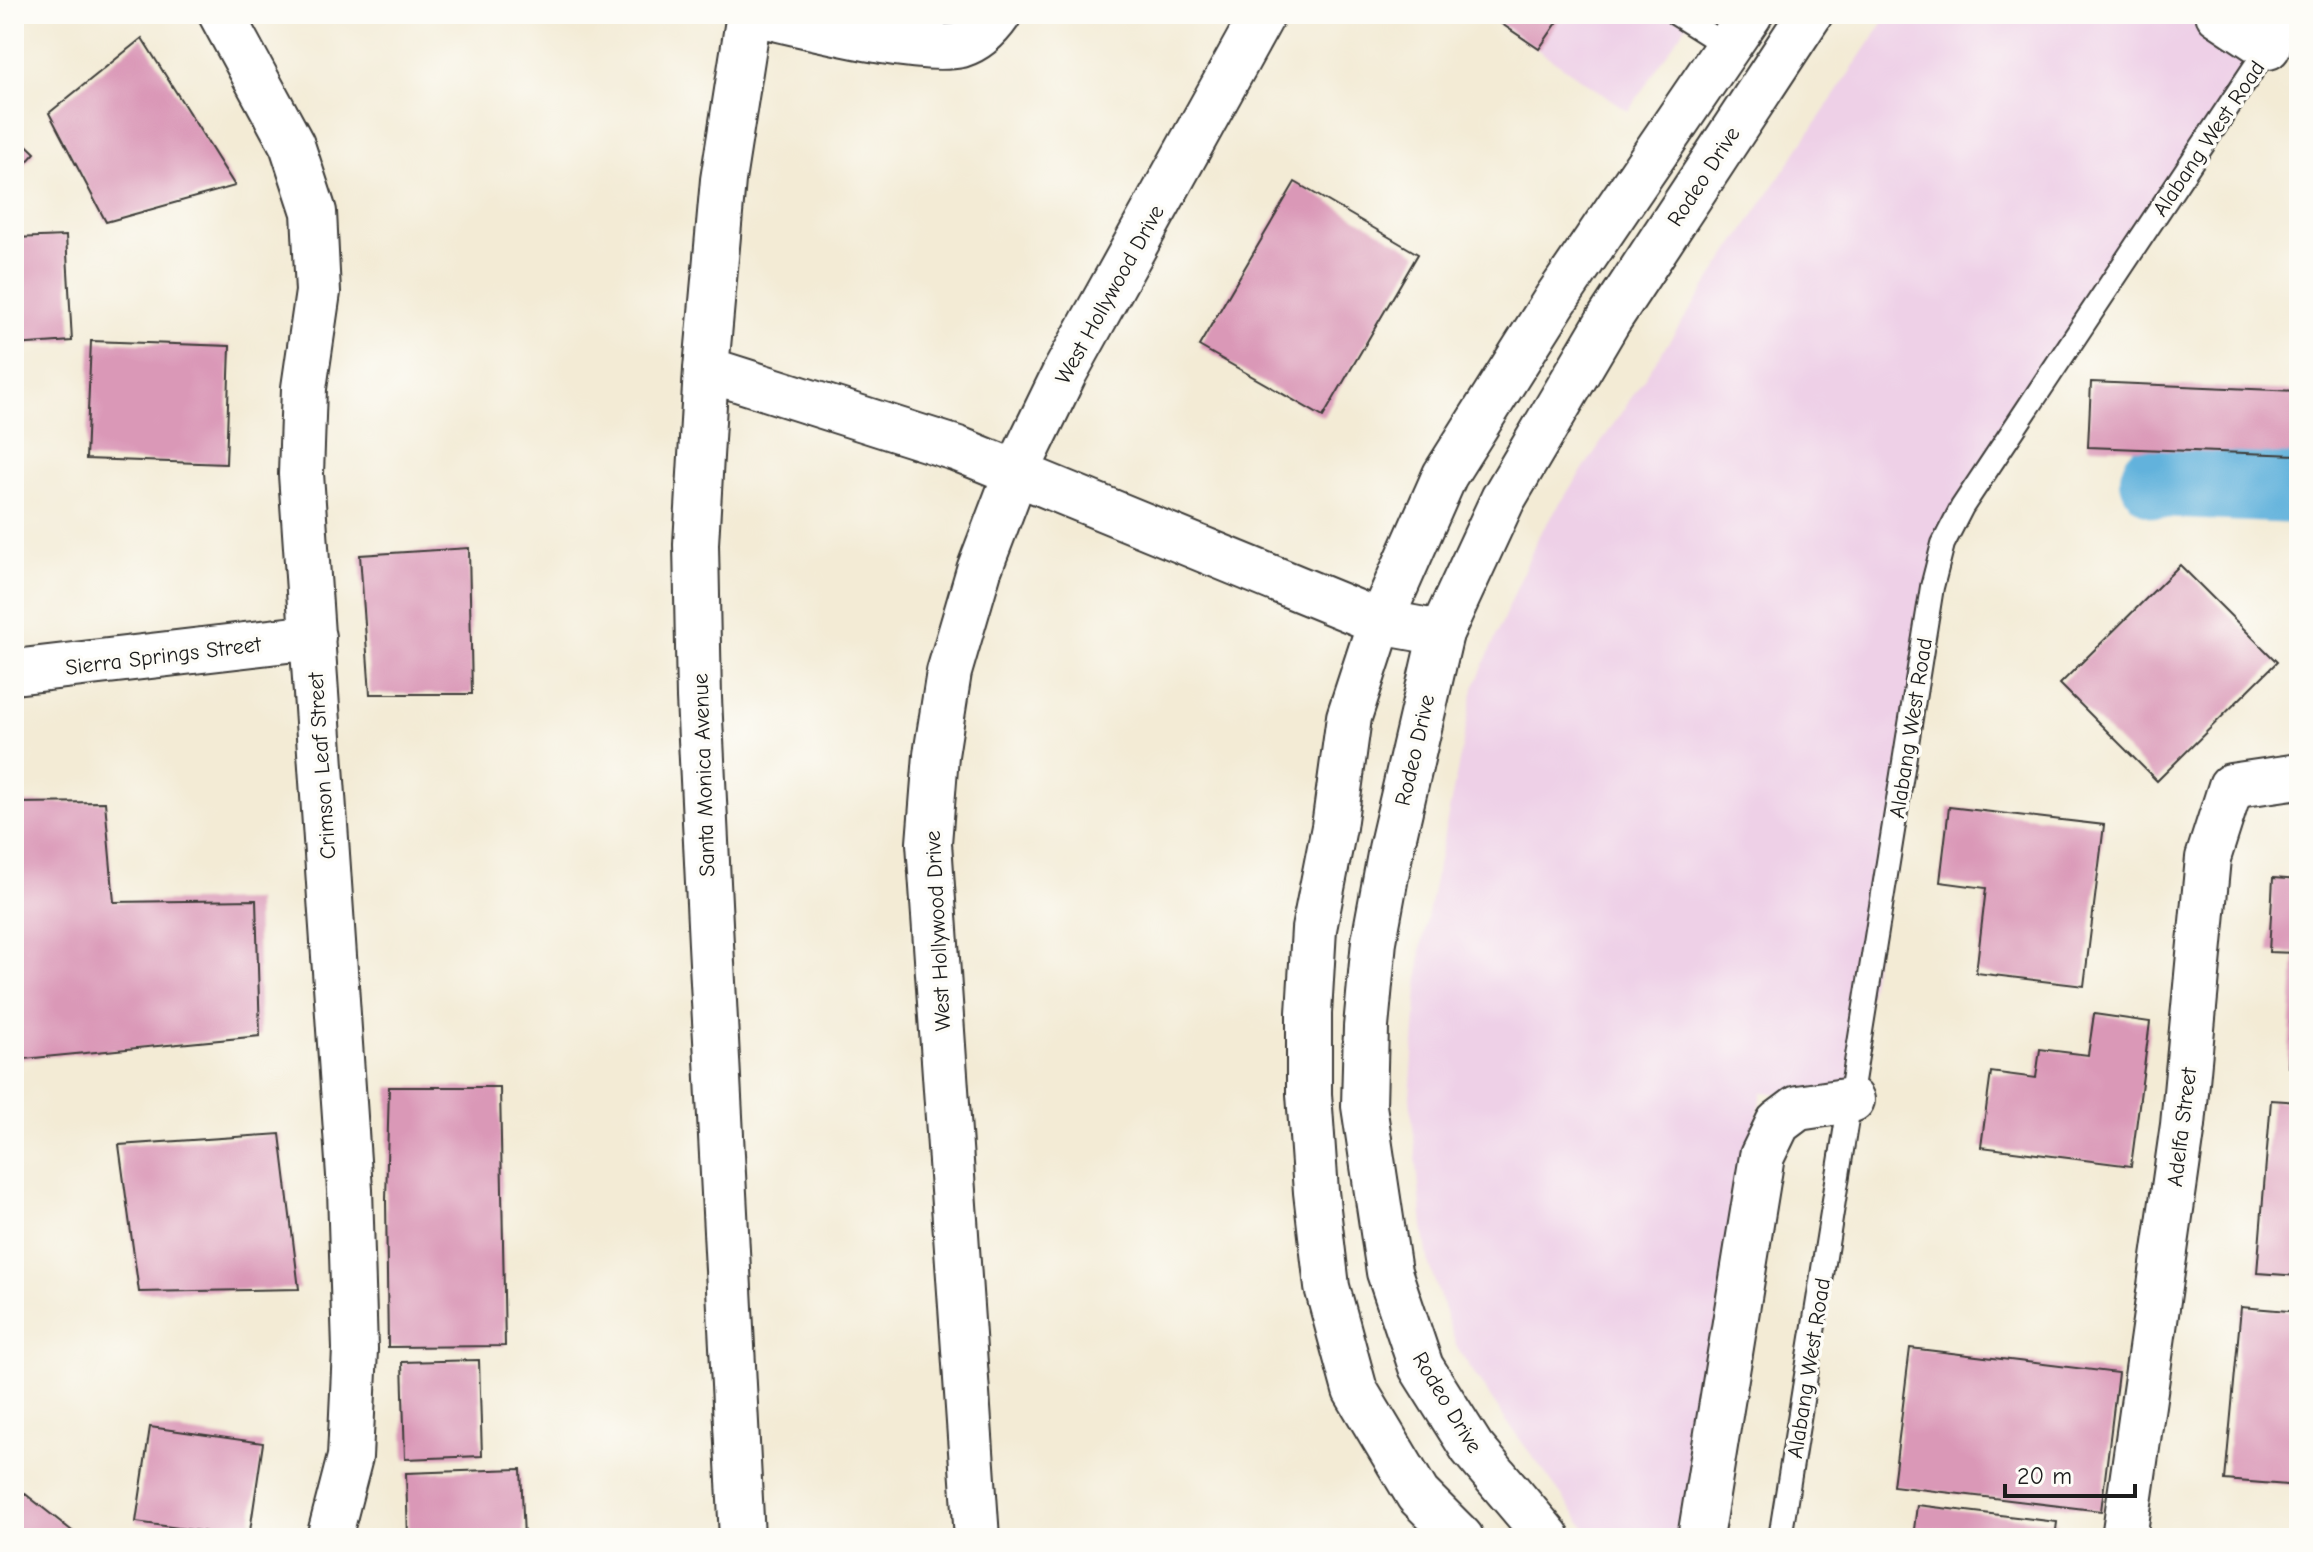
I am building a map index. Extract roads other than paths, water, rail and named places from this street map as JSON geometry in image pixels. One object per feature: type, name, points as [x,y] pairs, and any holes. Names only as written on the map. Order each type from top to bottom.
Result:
[{"type":"street","name":"Crimson Leaf Street","points":[[221,14],[292,145],[314,212],[318,292],[304,388],[301,474],[350,1190],[355,1349],[350,1457],[329,1538]]},
{"type":"street","name":"Santa Monica Avenue","points":[[742,1538],[699,698],[696,544],[706,369],[723,180],[749,14]]},
{"type":"street","points":[[756,14],[931,46],[961,45],[987,30],[999,14]]},
{"type":"street","name":"West Hollywood Drive","points":[[977,1538],[929,843],[936,755],[949,672],[979,570],[1016,473],[1065,372],[1263,14]]},
{"type":"street","name":"Rodeo Drive","points":[[1548,1538],[1472,1448],[1421,1367],[1389,1272],[1364,1106],[1366,1027],[1374,941],[1394,836],[1441,633],[1503,499],[1600,334],[1810,14]]},
{"type":"street","points":[[2218,14],[2279,30]]},
{"type":"street","points":[[1461,1538],[1418,1495],[1355,1390],[1327,1287],[1309,1094],[1309,1027],[1314,929],[1334,827],[1349,717],[1380,622],[1445,475],[1556,299],[1739,31]]},
{"type":"street","points":[[706,369],[958,449],[1380,622],[1441,633]]},
{"type":"street","name":"Sierra Springs Street","points":[[14,672],[313,637]]},
{"type":"street","name":"Adelfa Street","points":[[2124,1538],[2183,1125],[2208,858],[2231,786],[2299,776]]},
{"type":"street","points":[[1700,1538],[1762,1156],[1778,1123],[1798,1108],[1852,1100]]},
{"type":"lane","points":[[1676,14],[1739,31]]},
{"type":"lane","name":"Alabang West Road","points":[[1780,1538],[1932,587],[1943,544],[1962,507],[2279,30]]},
{"type":"waterway","points":[[2159,479],[2299,485]]}]
